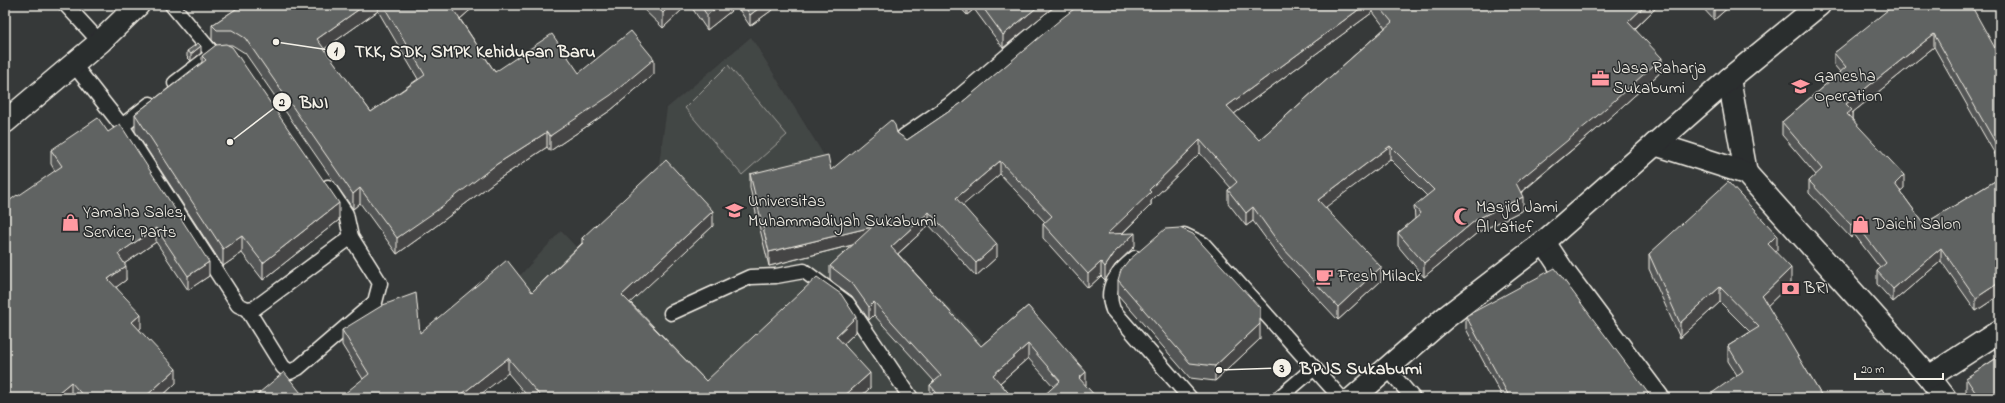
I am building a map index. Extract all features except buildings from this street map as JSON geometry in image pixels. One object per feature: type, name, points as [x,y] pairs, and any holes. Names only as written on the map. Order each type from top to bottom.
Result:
[{"type":"main road","points":[[5,122],[100,42],[138,5]]},
{"type":"main road","points":[[907,139],[952,108],[1053,22],[1076,5]]},
{"type":"main road","points":[[1353,398],[1445,318],[1544,242],[1729,79],[1819,5]]},
{"type":"main road","points":[[1729,79],[1746,174]]},
{"type":"main road","points":[[1655,144],[1746,174],[1928,377],[1945,398]]},
{"type":"main road","points":[[1544,242],[1563,272],[1658,398]]},
{"type":"main road","points":[[1928,377],[2000,331]]},
{"type":"lane","points":[[66,5],[100,42]]},
{"type":"lane","points":[[172,5],[213,54]]},
{"type":"lane","points":[[122,126],[213,54],[228,52],[233,55]]},
{"type":"lane","points":[[74,64],[122,126],[238,305],[247,309],[255,308],[351,237]]},
{"type":"lane","points":[[247,309],[283,367],[290,372],[298,368],[375,302],[380,283],[351,237],[346,214],[319,175]]},
{"type":"lane","points":[[1173,233],[1203,244],[1341,398]]},
{"type":"lane","points":[[1148,247],[1124,266],[1112,283],[1108,298],[1113,310],[1119,318],[1190,398]]},
{"type":"lane","points":[[670,313],[750,277],[776,276],[804,271],[847,303],[911,398]]},
{"type":"lane","points":[[1279,398],[1314,368]]},
{"type":"lane","points":[[1387,368],[1413,398]]},
{"type":"shaded area","name":"Universitas Muhammadiyah Sukabumi","points":[[751,37],[830,165],[834,179],[872,231],[983,341],[969,358],[1005,398],[618,398],[514,282],[561,231],[577,248],[659,164],[667,108]]},
{"type":"shaded area","points":[[728,65],[787,135],[742,175],[685,108]]},
{"type":"place","name":"TKK, SDK, SMPK Kehidupan Baru","points":[[276,42]]},
{"type":"place","name":"Jasa Raharja Sukabumi","points":[[1600,78]]},
{"type":"place","name":"Ganesha Operation","points":[[1801,86]]},
{"type":"place","name":"BNI","points":[[230,142]]},
{"type":"place","name":"Universitas Muhammadiyah Sukabumi","points":[[735,211]]},
{"type":"place","name":"Masjid Jami Al Latief","points":[[1463,217]]},
{"type":"place","name":"Yamaha Sales, Service, Parts","points":[[70,222]]},
{"type":"place","name":"Daichi Salon","points":[[1860,224]]},
{"type":"place","name":"Fresh Milack","points":[[1325,276]]},
{"type":"place","name":"BRI","points":[[1791,288]]},
{"type":"place","name":"BPJS Sukabumi","points":[[1219,370]]}]
